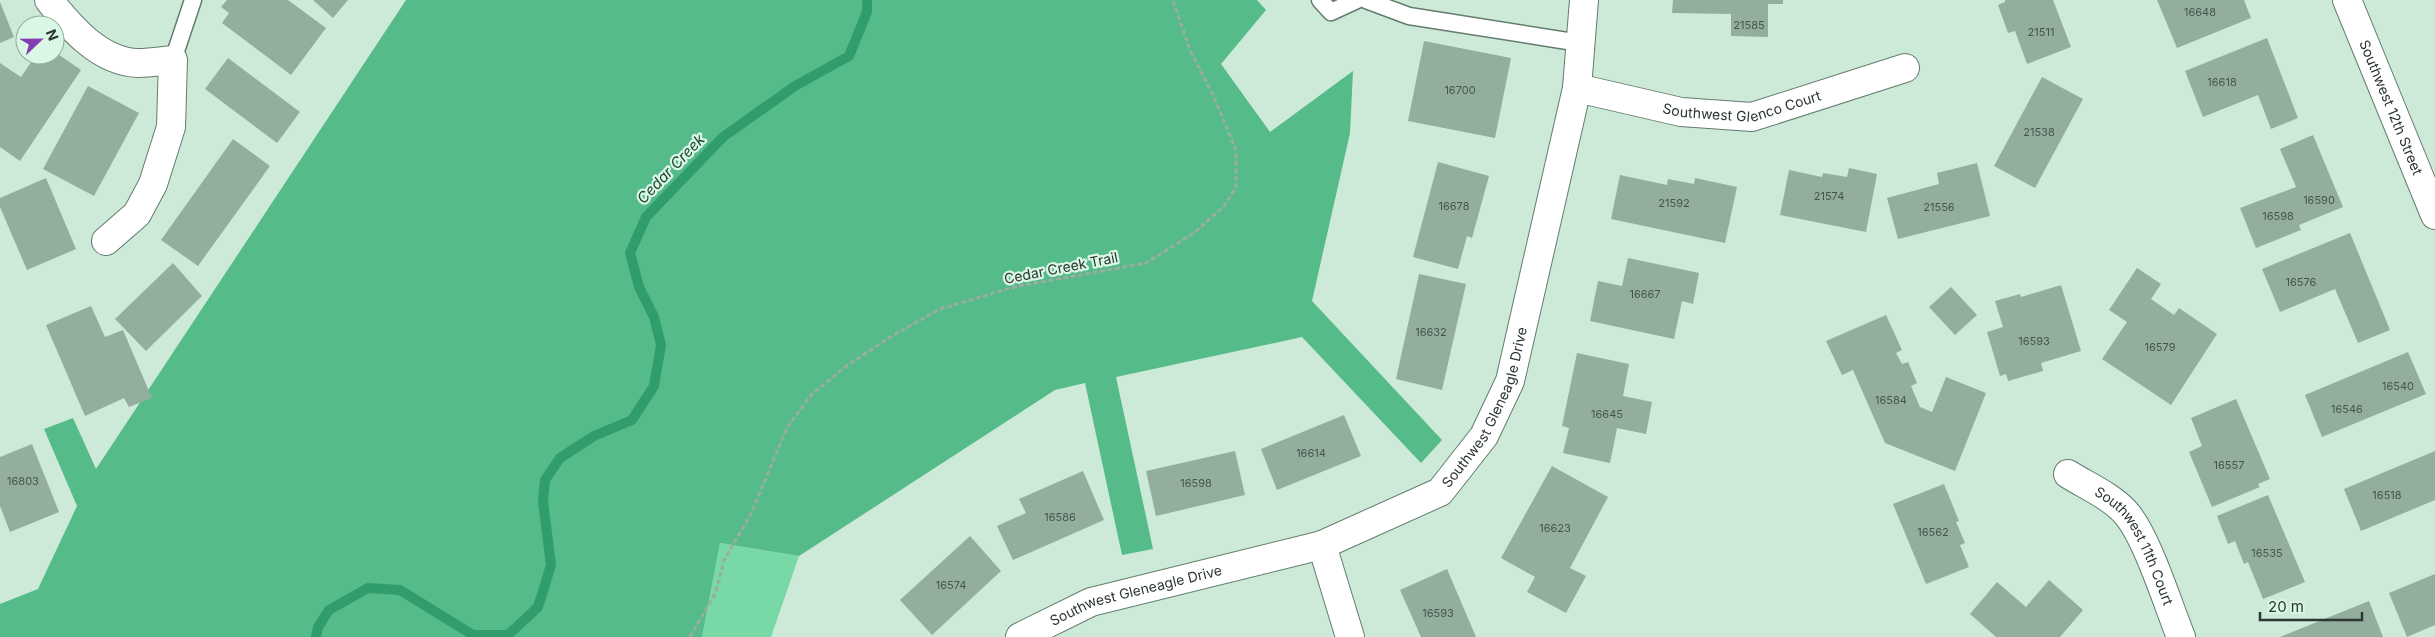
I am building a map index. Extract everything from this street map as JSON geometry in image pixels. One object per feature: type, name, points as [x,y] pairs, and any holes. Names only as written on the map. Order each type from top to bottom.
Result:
[{"type":"street","points":[[49,0],[66,22],[94,46],[115,57],[137,63],[173,60],[171,127],[153,184],[137,214],[106,240]]},
{"type":"street","name":"Southwest Gleneagle Drive","points":[[1020,637],[1092,602],[1322,545],[1440,492],[1484,436],[1510,381],[1577,88],[1584,0]]},
{"type":"street","name":"Southwest 12th Street","points":[[2347,0],[2435,215]]},
{"type":"street","name":"Southwest Glenco Court","points":[[1577,88],[1681,112],[1752,117],[1905,68]]},
{"type":"street","name":"Southwest 11th Court","points":[[2068,474],[2112,501],[2126,513],[2139,531],[2181,637]]},
{"type":"street","points":[[1322,545],[1350,637]]},
{"type":"lane","points":[[173,60],[193,0]]},
{"type":"lane","points":[[1320,0],[1331,12],[1357,0]]},
{"type":"lane","points":[[1366,0],[1409,16],[1580,43]]},
{"type":"path","name":"Cedar Creek Trail","points":[[690,637],[716,592],[724,560],[750,516],[787,428],[811,395],[838,373],[892,336],[940,309],[1014,287],[1146,263],[1194,233],[1224,206],[1236,188],[1236,150],[1213,95],[1190,50],[1173,0]]},
{"type":"green space","points":[[406,0],[1257,0],[1266,10],[1221,64],[1270,132],[1353,71],[1350,133],[1312,301],[1442,440],[1421,463],[1302,337],[1116,377],[1153,549],[1122,555],[1085,383],[1055,390],[799,556],[720,543],[702,637],[0,637],[0,604],[38,589],[77,506],[44,429],[73,418],[96,469]]},
{"type":"green space","points":[[720,543],[799,556],[771,637],[702,637]]},
{"type":"building","points":[[227,0],[288,0],[326,28],[291,75],[222,23],[229,13],[221,7]]},
{"type":"building","points":[[313,0],[348,0],[333,18]]},
{"type":"building","points":[[1673,0],[1783,0],[1783,4],[1768,4],[1768,37],[1731,36],[1731,14],[1672,13]]},
{"type":"building","points":[[2005,0],[2053,0],[2071,47],[2027,64],[2015,31],[2008,33],[1998,5],[2005,2]]},
{"type":"building","points":[[2157,0],[2244,0],[2251,18],[2177,48]]},
{"type":"building","points":[[0,2],[14,37],[0,43]]},
{"type":"building","points":[[2267,38],[2298,118],[2271,129],[2258,95],[2203,117],[2185,71]]},
{"type":"building","points":[[1424,41],[1511,58],[1495,138],[1408,121]]},
{"type":"building","points":[[228,58],[300,112],[277,143],[205,89]]},
{"type":"building","points":[[65,59],[81,70],[20,161],[0,147],[0,63],[21,77],[29,65],[65,65]]},
{"type":"building","points":[[2042,77],[2083,99],[2035,188],[1994,166]]},
{"type":"building","points":[[88,86],[139,113],[94,196],[43,169]]},
{"type":"building","points":[[2313,135],[2343,207],[2299,225],[2301,230],[2256,248],[2240,208],[2296,187],[2280,149]]},
{"type":"building","points":[[233,139],[270,166],[198,266],[161,240]]},
{"type":"building","points":[[1438,162],[1489,176],[1472,238],[1467,236],[1458,269],[1413,257]]},
{"type":"building","points":[[1977,163],[1990,216],[1898,239],[1887,198],[1939,184],[1937,173]]},
{"type":"building","points":[[1849,168],[1877,174],[1866,232],[1780,215],[1789,170],[1822,177],[1823,173],[1847,177]]},
{"type":"building","points":[[1620,175],[1667,185],[1668,179],[1694,184],[1695,178],[1737,187],[1725,243],[1611,219]]},
{"type":"building","points":[[46,178],[76,249],[27,270],[0,207],[0,198]]},
{"type":"building","points":[[2350,233],[2390,330],[2358,343],[2335,289],[2280,312],[2262,269]]},
{"type":"building","points":[[1628,258],[1699,273],[1693,304],[1682,301],[1674,339],[1590,321],[1598,281],[1622,286]]},
{"type":"building","points":[[173,263],[202,296],[146,351],[115,319]]},
{"type":"building","points":[[2137,268],[2161,284],[2151,299],[2174,315],[2179,308],[2217,334],[2171,405],[2102,359],[2127,322],[2109,310]]},
{"type":"building","points":[[1419,274],[1466,284],[1442,390],[1396,379]]},
{"type":"building","points":[[2061,285],[2081,351],[2041,363],[2043,371],[2008,381],[2006,374],[2000,376],[1987,332],[2003,327],[1995,301],[2020,294],[2021,297]]},
{"type":"building","points":[[1951,287],[1977,315],[1955,335],[1929,307]]},
{"type":"building","points":[[91,306],[105,337],[123,330],[152,398],[129,407],[124,398],[85,416],[46,325]]},
{"type":"building","points":[[1886,315],[1902,350],[1896,353],[1902,364],[1908,362],[1917,383],[1911,386],[1920,407],[1932,412],[1946,377],[1986,393],[1955,471],[1885,443],[1853,370],[1842,375],[1826,341]]},
{"type":"building","points":[[2408,352],[2426,394],[2322,437],[2305,395]]},
{"type":"building","points":[[1577,353],[1629,364],[1623,396],[1652,402],[1646,434],[1617,428],[1610,463],[1563,453],[1569,428],[1562,426]]},
{"type":"building","points":[[2236,399],[2270,479],[2258,484],[2260,487],[2212,507],[2189,452],[2202,446],[2191,418]]},
{"type":"building","points":[[1344,415],[1361,456],[1277,490],[1261,449]]},
{"type":"building","points":[[32,444],[59,512],[10,532],[0,506],[0,457]]},
{"type":"building","points":[[1235,451],[1245,495],[1156,516],[1146,471]]},
{"type":"building","points":[[2435,451],[2435,500],[2361,531],[2344,489]]},
{"type":"building","points":[[1552,466],[1608,497],[1570,568],[1586,576],[1566,613],[1527,592],[1535,577],[1501,558]]},
{"type":"building","points":[[1083,471],[1104,520],[1013,560],[997,526],[1026,513],[1019,499]]},
{"type":"building","points":[[1944,484],[1959,521],[1956,522],[1965,543],[1960,545],[1969,567],[1926,584],[1893,504]]},
{"type":"building","points":[[2268,495],[2305,582],[2263,599],[2248,562],[2244,564],[2235,541],[2228,544],[2217,516]]},
{"type":"building","points":[[970,536],[1001,571],[932,635],[900,600]]},
{"type":"building","points":[[1447,569],[1476,637],[1421,637],[1400,590]]},
{"type":"building","points":[[2435,574],[2435,625],[2407,637],[2389,593]]},
{"type":"building","points":[[2049,580],[2083,610],[2060,637],[1996,637],[1970,614],[1997,582],[2026,607]]},
{"type":"building","points":[[2369,601],[2383,637],[2280,637]]},
{"type":"waterway","name":"Cedar Creek","points":[[316,637],[318,627],[329,610],[368,588],[400,590],[473,635],[508,635],[538,607],[551,565],[543,501],[545,480],[560,458],[594,436],[632,420],[654,386],[661,345],[654,317],[639,287],[630,253],[646,217],[723,137],[795,86],[849,56],[867,12],[867,0]]}]
